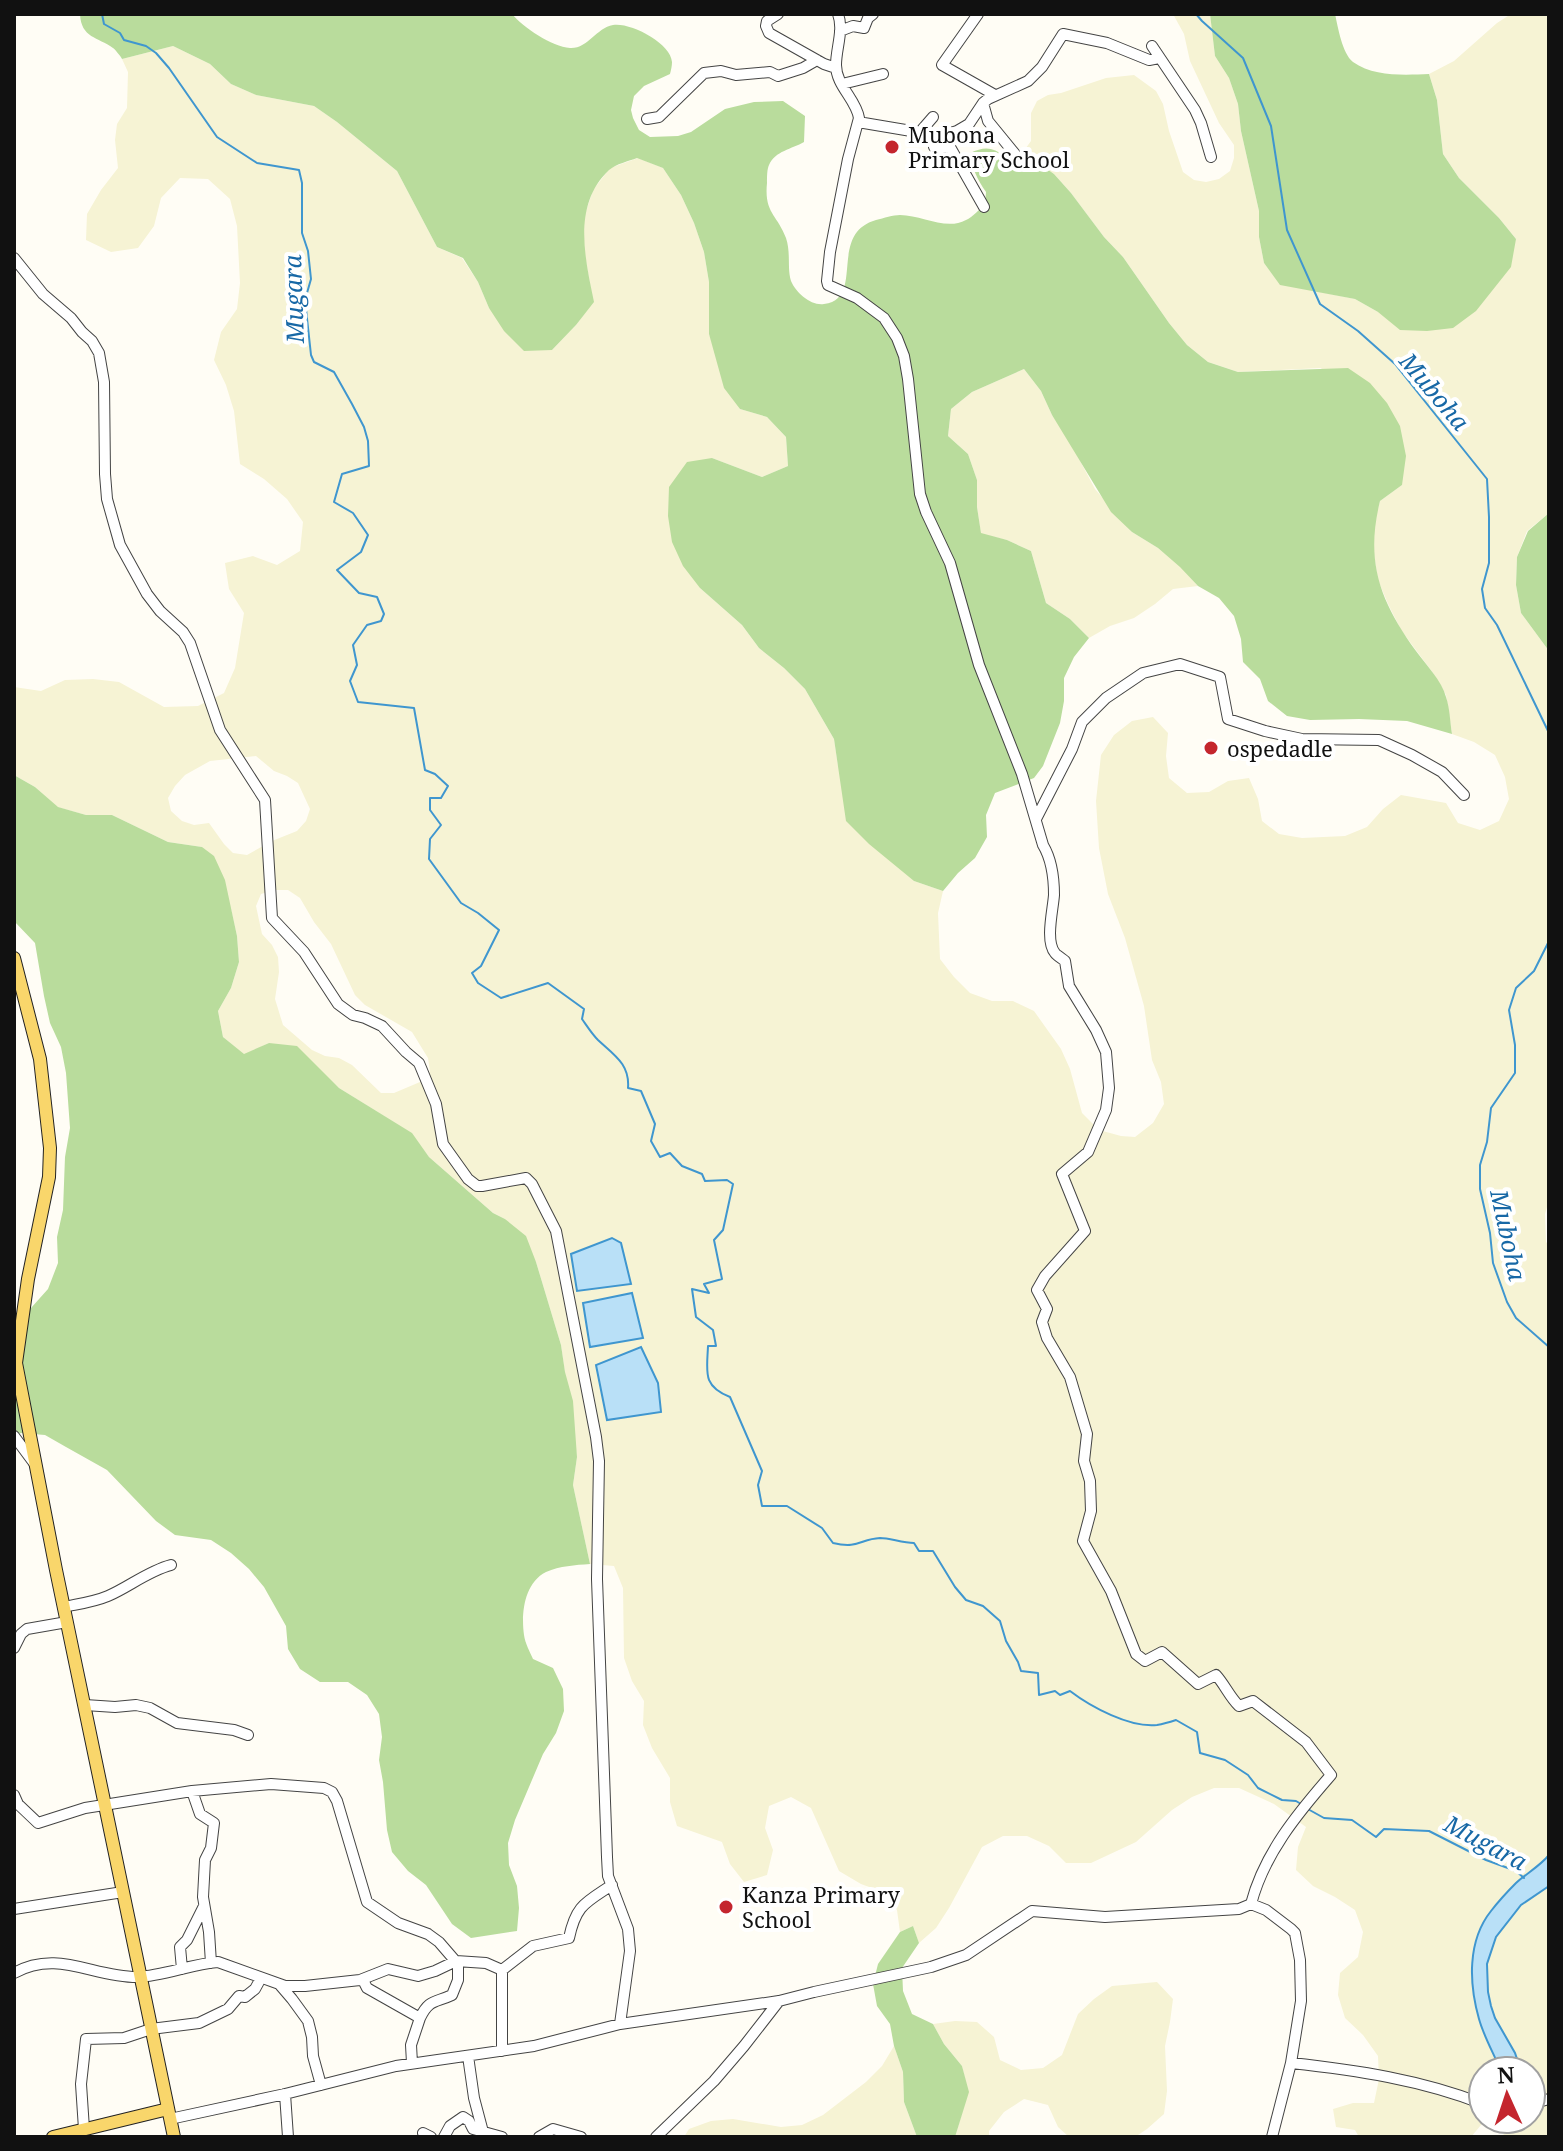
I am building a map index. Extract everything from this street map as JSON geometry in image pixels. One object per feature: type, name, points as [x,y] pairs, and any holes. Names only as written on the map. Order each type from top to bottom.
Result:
[{"type":"main road","points":[[14,958],[40,1059],[50,1148],[49,1177],[28,1279],[16,1363],[174,2137]]},
{"type":"main road","points":[[53,2137],[169,2114]]},
{"type":"street","points":[[778,14],[767,21],[769,33],[836,68]]},
{"type":"street","points":[[838,14],[840,31],[836,68],[858,111],[858,122],[828,263],[828,285],[857,298],[884,318],[900,344],[908,379],[920,494],[950,563],[979,665],[1011,745],[1049,856],[1054,894],[1051,946],[1055,954],[1065,961],[1069,986],[1106,1052],[1109,1088],[1106,1110],[1088,1152],[1062,1174],[1085,1231],[1045,1276],[1037,1290],[1047,1309],[1042,1322],[1047,1338],[1070,1377],[1087,1434],[1084,1461],[1090,1481],[1091,1511],[1083,1541],[1111,1591],[1136,1654],[1145,1661],[1162,1652],[1198,1684],[1216,1675],[1239,1706],[1253,1701],[1306,1742],[1331,1775],[1303,1806],[1273,1851],[1257,1880],[1251,1904]]},
{"type":"street","points":[[840,31],[853,26],[864,28],[873,14]]},
{"type":"street","points":[[978,14],[942,65],[995,95]]},
{"type":"street","points":[[858,122],[941,136],[957,131],[969,124],[983,103],[1028,81],[1042,67],[1063,34],[1107,43],[1149,60],[1159,58]]},
{"type":"street","points":[[1152,46],[1195,110],[1211,157]]},
{"type":"street","points":[[647,119],[659,117],[704,73],[721,71],[736,75],[770,72],[778,76],[817,60]]},
{"type":"street","points":[[842,84],[883,74]]},
{"type":"street","points":[[983,103],[988,121],[1015,154]]},
{"type":"street","points":[[920,132],[933,117]]},
{"type":"street","points":[[941,136],[934,147],[950,147],[984,207]]},
{"type":"street","points":[[14,258],[43,294],[92,341],[99,353],[104,382],[107,499],[115,531],[147,594],[190,643],[220,730],[265,800],[272,918],[304,952],[338,1004],[353,1015],[382,1026],[419,1063],[436,1104],[443,1144],[468,1179],[482,1186],[526,1178],[556,1231],[599,1461],[597,1579],[608,1876],[628,1929],[630,1951],[620,2024]]},
{"type":"street","points":[[1036,819],[1072,749],[1082,722],[1106,698],[1143,673],[1180,664],[1220,677],[1228,719],[1302,739],[1379,740],[1442,772],[1464,795]]},
{"type":"street","points":[[14,1436],[34,1463]]},
{"type":"street","points":[[64,1607],[105,1598],[155,1569],[171,1565]]},
{"type":"street","points":[[14,1648],[27,1629],[67,1622]]},
{"type":"street","points":[[85,1705],[136,1705],[150,1708],[177,1723],[234,1730],[248,1735]]},
{"type":"street","points":[[14,1795],[18,1804],[38,1823],[85,1808],[192,1791],[271,1784],[324,1788],[332,1792],[367,1902],[398,1923],[428,1934],[458,1964],[458,1980],[452,1995],[426,2005],[411,2045],[412,2063]]},
{"type":"street","points":[[192,1791],[200,1814],[214,1823],[211,1848],[205,1860],[204,1906],[211,1963]]},
{"type":"street","points":[[502,1970],[533,1946],[569,1938],[578,1910],[612,1885]]},
{"type":"street","points":[[14,1909],[123,1892]]},
{"type":"street","points":[[169,2114],[285,2094],[412,2063],[555,2042],[620,2024],[779,2001],[931,1967],[960,1958],[1032,1911],[1113,1917],[1239,1909],[1251,1904],[1266,1910],[1295,1933],[1300,1960],[1301,2001],[1291,2063],[1272,2137]]},
{"type":"street","points":[[182,1969],[180,1947],[187,1940],[204,1906]]},
{"type":"street","points":[[14,1973],[34,1964],[51,1962],[72,1964],[117,1976],[140,1977],[211,1963],[228,1964],[280,1985],[305,1986],[363,1980],[388,1969],[418,1976],[456,1961],[486,1963],[502,1970]]},
{"type":"street","points":[[502,1970],[502,2051]]},
{"type":"street","points":[[84,2129],[81,2084],[86,2039],[124,2038],[151,2029],[199,2023],[228,2009],[239,1996],[245,1997],[255,1989],[261,1978]]},
{"type":"street","points":[[363,1980],[367,1988],[420,2018]]},
{"type":"street","points":[[280,1985],[308,2021],[321,2085]]},
{"type":"street","points":[[656,2137],[714,2081],[779,2001]]},
{"type":"street","points":[[468,2056],[483,2132]]},
{"type":"street","points":[[1291,2063],[1414,2082],[1467,2097]]},
{"type":"street","points":[[285,2094],[288,2137]]},
{"type":"street","points":[[444,2137],[450,2126],[463,2117],[473,2129],[502,2137]]},
{"type":"street","points":[[539,2137],[553,2129],[581,2137]]},
{"type":"shaded area","points":[[1173,14],[1210,14],[1215,56],[1229,78],[1238,104],[1259,211],[1259,237],[1264,263],[1280,284],[1355,299],[1378,312],[1516,239],[1459,178],[1443,154],[1437,100],[1429,74],[1454,61],[1511,14],[1549,14],[1549,513],[1527,531],[1517,557],[1516,585],[1521,613],[1549,651],[1549,1200],[1545,1214],[1546,1242],[1549,1245],[1549,1855],[1516,1883],[1489,1914],[1477,1937],[1471,1964],[1476,2007],[1494,2055],[1467,2055],[1467,2135],[1473,2135],[1471,2137],[1359,2137],[1355,2130],[1336,2127],[1333,2109],[1353,2103],[1374,2103],[1379,2079],[1378,2056],[1363,2035],[1345,2018],[1338,1995],[1340,1973],[1358,1957],[1363,1932],[1355,1910],[1313,1886],[1296,1870],[1298,1847],[1306,1827],[1274,1804],[1239,1788],[1214,1788],[1192,1797],[1136,1842],[1091,1863],[1066,1863],[1049,1846],[1027,1836],[1003,1836],[982,1847],[936,1928],[919,1943],[913,1926],[900,1932],[897,1910],[883,1892],[839,1871],[811,1808],[791,1797],[769,1806],[765,1828],[773,1850],[767,1875],[744,1882],[730,1864],[722,1842],[677,1826],[670,1802],[670,1778],[652,1748],[643,1725],[644,1701],[632,1681],[624,1658],[623,1588],[614,1566],[590,1564],[573,1485],[577,1457],[561,1345],[536,1262],[505,1219],[493,1213],[429,1157],[411,1133],[339,1088],[318,1069],[269,1043],[244,1055],[223,1037],[218,1011],[231,988],[239,962],[237,936],[231,909],[202,847],[168,842],[112,815],[86,815],[57,807],[35,787],[14,775],[14,687],[41,691],[65,680],[93,679],[119,682],[164,707],[198,706],[224,693],[235,668],[244,613],[229,589],[225,563],[253,556],[277,565],[300,551],[303,522],[287,499],[240,464],[234,411],[214,360],[221,332],[237,309],[240,283],[237,226],[230,199],[208,179],[180,178],[161,198],[154,226],[138,248],[111,252],[86,240],[87,214],[118,168],[117,124],[127,108],[128,72],[122,59],[173,46],[210,64],[231,84],[256,95],[314,106],[397,171],[437,247],[462,258],[478,282],[489,308],[552,350],[593,302],[584,249],[584,217],[593,190],[610,168],[638,158],[663,168],[681,195],[694,223],[704,252],[709,282],[709,334],[740,409],[767,417],[786,437],[788,466],[762,477],[712,458],[700,588],[742,625],[759,648],[805,689],[834,739],[838,766],[914,881],[943,891],[938,913],[940,959],[954,977],[970,993],[992,1001],[1013,1001],[1034,1011],[1061,1049],[1082,1113],[1099,1130],[1135,1137],[1153,1123],[1164,1104],[1161,1082],[1152,1060],[1144,1006],[1125,938],[1108,894],[1099,848],[1096,801],[1101,755],[1114,735],[1132,721],[1153,717],[1168,733],[1166,756],[1169,778],[1187,793],[1209,792],[1228,781],[1249,778],[1258,799],[1262,821],[1279,834],[1302,838],[1345,836],[1367,827],[1401,795],[1446,803],[1458,823],[1480,830],[1499,821],[1509,799],[1505,777],[1495,755],[1474,742],[1452,734],[1446,695],[1401,630],[1388,604],[1378,580],[1373,527],[1380,501],[1402,485],[1321,368],[1238,372],[1208,362],[1187,345],[1169,323],[1123,257],[1071,193],[1054,174],[1023,152],[1031,141],[1031,113],[1037,101],[1106,78],[1134,75],[1156,91],[1163,104],[1183,172],[1194,180],[1206,182],[1219,179],[1230,171],[1234,145],[1219,123],[1190,61],[1184,34]],"holes":[[[256,756],[274,771],[298,783],[310,809],[306,821],[297,831],[247,855],[233,853],[209,823],[194,825],[182,821],[171,811],[168,798],[175,786],[185,775],[210,761]],[[288,890],[300,898],[331,944],[355,995],[365,1005],[412,1032],[428,1058],[430,1072],[420,1082],[394,1093],[381,1093],[352,1065],[312,1050],[283,1025],[275,999],[278,957],[262,934],[256,906],[261,894]]]},
{"type":"shaded area","points":[[1024,369],[1041,391],[1095,489],[1132,532],[1158,548],[1198,586],[1173,589],[1134,618],[1110,626],[1089,638],[1070,619],[1046,603],[1031,551],[1007,540],[981,534],[977,480],[968,454],[948,436],[951,409],[972,392]]},
{"type":"shaded area","points":[[1549,1886],[1549,2137],[1502,2137],[1547,2135],[1547,2055],[1516,2055],[1495,2018],[1488,1992],[1487,1965],[1496,1937],[1521,1905]]},
{"type":"shaded area","points":[[1157,1982],[1173,1999],[1165,2046],[1167,2091],[1164,2114],[1147,2129],[1135,2137],[1069,2137],[1058,2127],[1048,2105],[1024,2099],[1004,2112],[989,2131],[989,2137],[955,2137],[968,2092],[962,2066],[933,2024],[977,2022],[994,2037],[1000,2060],[1021,2070],[1043,2068],[1062,2055],[1078,2014],[1094,1999],[1112,1986]]},
{"type":"shaded area","points":[[894,2046],[903,2072],[904,2102],[917,2137],[684,2137],[689,2129],[711,2121],[733,2119],[781,2127],[802,2125],[823,2115],[866,2082],[882,2066]]},
{"type":"green space","points":[[80,14],[512,14],[538,36],[570,48],[582,45],[613,25],[639,30],[665,48],[672,62],[670,74],[644,86],[634,96],[633,118],[639,130],[650,137],[691,132],[725,109],[754,102],[783,101],[805,116],[804,142],[780,153],[769,165],[767,201],[786,238],[791,281],[804,298],[819,304],[836,300],[843,291],[849,251],[861,227],[897,215],[950,224],[966,220],[985,205],[986,192],[975,173],[970,153],[989,149],[1005,157],[1023,152],[1054,174],[1071,193],[1123,257],[1169,323],[1187,345],[1208,362],[1238,372],[1348,368],[1370,383],[1387,403],[1400,426],[1406,456],[1402,485],[1380,501],[1374,543],[1375,562],[1393,615],[1444,691],[1452,734],[1407,721],[1310,720],[1287,716],[1268,701],[1260,679],[1243,662],[1241,639],[1234,616],[1219,598],[1198,586],[1158,548],[1132,532],[1111,512],[1052,415],[1041,391],[1024,369],[972,392],[951,409],[948,436],[968,454],[977,480],[981,533],[1031,551],[1046,603],[1070,619],[1089,638],[1074,657],[1064,678],[1060,723],[1043,766],[1034,778],[995,793],[986,815],[987,837],[975,858],[943,891],[914,881],[846,821],[834,739],[805,689],[759,648],[742,625],[700,588],[683,566],[672,542],[668,516],[669,487],[687,462],[712,458],[762,477],[788,466],[786,437],[767,417],[740,409],[724,388],[709,334],[709,282],[704,252],[681,195],[663,168],[637,158],[612,168],[597,184],[590,199],[584,233],[594,302],[552,350],[524,351],[504,331],[463,258],[437,247],[397,171],[337,122],[314,106],[256,95],[231,84],[210,64],[173,46],[122,59],[114,48],[83,28]]},
{"type":"green space","points":[[1210,14],[1335,14],[1343,46],[1353,62],[1380,73],[1429,74],[1437,100],[1443,154],[1459,178],[1516,239],[1511,267],[1476,311],[1453,328],[1400,330],[1355,299],[1280,285],[1264,263],[1259,237],[1259,211],[1238,104],[1229,78],[1215,56]]},
{"type":"green space","points":[[1549,513],[1549,651],[1521,613],[1516,585],[1517,557],[1528,531]]},
{"type":"green space","points":[[14,775],[35,787],[58,807],[86,815],[112,815],[168,842],[202,847],[214,856],[225,880],[237,936],[239,962],[231,988],[218,1011],[223,1037],[244,1054],[269,1043],[297,1046],[339,1088],[412,1133],[429,1157],[493,1213],[526,1236],[561,1345],[573,1401],[577,1457],[573,1485],[590,1564],[546,1572],[533,1584],[526,1600],[523,1618],[525,1641],[533,1659],[553,1668],[563,1689],[564,1711],[515,1820],[508,1843],[509,1865],[517,1886],[517,1931],[471,1938],[452,1924],[426,1885],[408,1871],[392,1852],[379,1760],[382,1737],[379,1714],[367,1695],[348,1682],[320,1682],[300,1669],[288,1649],[286,1626],[264,1587],[249,1569],[211,1540],[175,1535],[156,1521],[107,1470],[45,1435],[21,1433],[14,1436],[14,1314],[31,1308],[48,1289],[58,1263],[57,1237],[63,1210],[65,1157],[70,1128],[66,1073],[61,1047],[50,1023],[35,943],[14,921]]},
{"type":"green space","points":[[913,1926],[919,1943],[902,1968],[903,1991],[912,2014],[933,2024],[962,2066],[969,2092],[955,2137],[917,2137],[904,2102],[903,2072],[890,2024],[877,2006],[873,1984],[878,1964],[900,1932]]},
{"type":"water","points":[[612,1238],[621,1243],[631,1284],[577,1291],[571,1254]]},
{"type":"water","points":[[632,1293],[643,1338],[590,1347],[583,1303]]},
{"type":"water","points":[[641,1347],[658,1383],[661,1412],[607,1420],[596,1365]]},
{"type":"water","points":[[1549,1855],[1549,1886],[1521,1905],[1496,1937],[1487,1964],[1491,2006],[1516,2055],[1494,2055],[1476,2006],[1472,1977],[1474,1949],[1483,1923],[1494,1908],[1516,1883]]},
{"type":"waterway","name":"Mugara","points":[[102,14],[104,24],[120,33],[124,40],[146,46],[156,53],[217,137],[257,163],[299,170],[302,233],[308,251],[311,279],[305,300],[311,355],[314,362],[334,372],[364,427],[368,441],[369,466],[342,474],[334,502],[353,513],[368,535],[361,552],[337,570],[359,593],[377,597],[384,614],[381,621],[367,625],[353,645],[357,665],[350,681],[358,702],[414,708],[425,770],[435,774],[448,786],[441,798],[430,798],[430,810],[441,825],[430,839],[429,859],[461,903],[499,930],[481,966],[472,973],[478,983],[501,998],[548,983],[584,1009],[582,1019],[624,1066],[628,1088],[641,1091],[655,1124],[651,1141],[660,1157],[670,1153],[682,1166],[702,1174],[705,1181],[727,1180],[733,1184],[723,1230],[714,1240],[722,1279],[704,1284],[709,1293],[692,1289],[696,1317],[713,1330],[716,1346],[708,1346],[708,1377],[715,1388],[730,1397],[762,1471],[758,1485],[762,1506],[787,1506],[822,1528],[833,1543],[848,1545],[884,1538],[914,1543],[919,1551],[933,1551],[966,1600],[983,1606],[1000,1621],[1021,1671],[1038,1673],[1039,1695],[1055,1691],[1060,1695],[1070,1691],[1100,1710],[1135,1723],[1157,1725],[1176,1720],[1197,1732],[1200,1753],[1225,1760],[1248,1775],[1258,1788],[1282,1800],[1301,1804]]},
{"type":"waterway","name":"Muboha","points":[[1196,14],[1243,58],[1271,126],[1287,230],[1320,304],[1358,331],[1395,364],[1487,479],[1489,563],[1482,589],[1485,608],[1497,625],[1549,733]]},
{"type":"waterway","name":"Muboha","points":[[1549,859],[1549,870]]},
{"type":"waterway","name":"Muboha","points":[[1549,941],[1534,971],[1516,988],[1509,1010],[1515,1045],[1515,1073],[1491,1108],[1487,1142],[1480,1165],[1480,1189],[1493,1263],[1507,1302],[1516,1318],[1549,1347]]},
{"type":"waterway","name":"Mugara","points":[[1306,1808],[1324,1818],[1352,1820],[1376,1837],[1384,1829],[1429,1831],[1486,1860],[1516,1871],[1524,1878]]},
{"type":"place","name":"Mubona Primary School","points":[[892,147]]},
{"type":"place","name":"ospedadle","points":[[1211,748]]},
{"type":"place","name":"Kanza Primary School","points":[[726,1907]]}]
